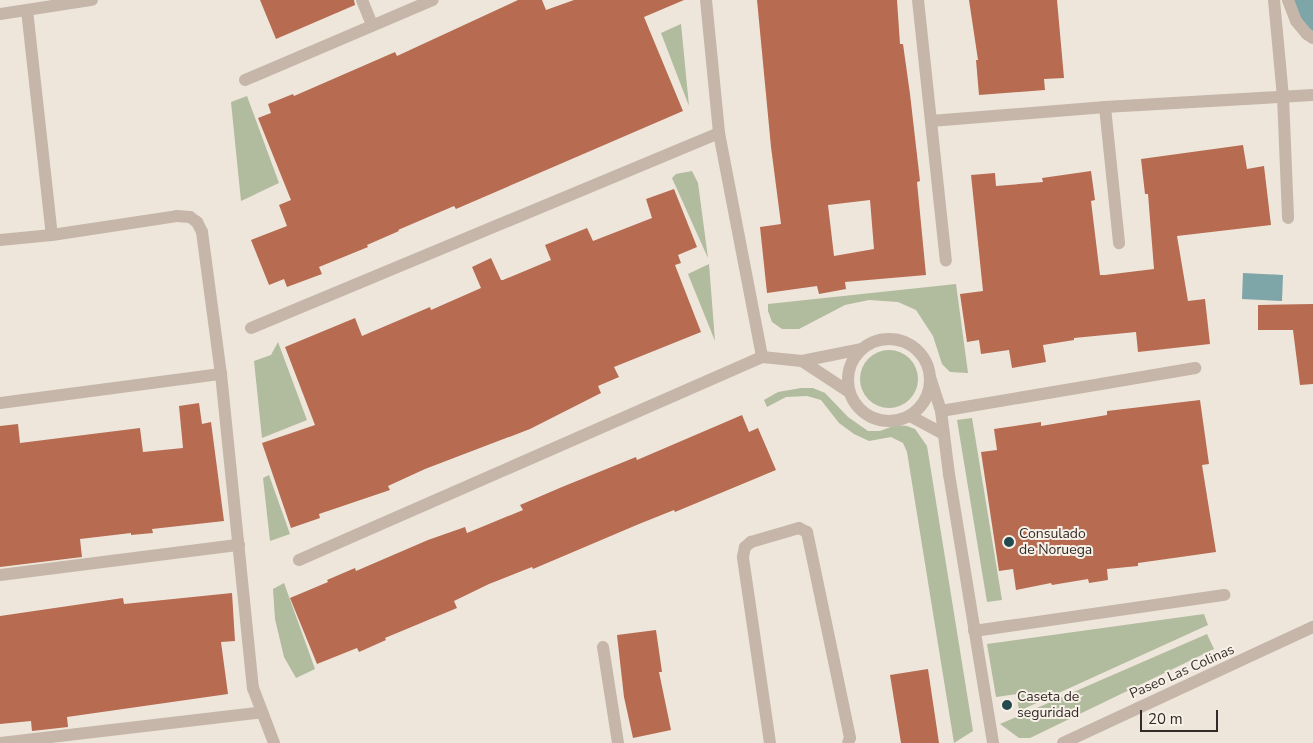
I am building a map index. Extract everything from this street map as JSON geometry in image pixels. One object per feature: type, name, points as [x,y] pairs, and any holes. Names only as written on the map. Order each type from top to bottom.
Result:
[{"type":"street","points":[[0,14],[92,0]]},
{"type":"street","points":[[362,0],[372,25]]},
{"type":"street","points":[[245,80],[433,0]]},
{"type":"street","points":[[706,0],[719,133],[762,357]]},
{"type":"street","points":[[918,0],[946,260]]},
{"type":"street","points":[[1274,0],[1283,97],[1288,218]]},
{"type":"street","points":[[1288,0],[1296,21],[1313,38]]},
{"type":"street","points":[[27,10],[52,235]]},
{"type":"street","points":[[931,121],[1105,107],[1313,95]]},
{"type":"street","points":[[1105,107],[1119,243]]},
{"type":"street","points":[[251,328],[719,133]]},
{"type":"street","points":[[0,240],[52,235],[177,216],[190,216],[198,222],[202,232],[221,374],[253,688],[274,743]]},
{"type":"street","points":[[298,560],[762,357],[802,361],[861,349],[872,342],[885,339],[898,340],[910,344],[920,353],[941,411],[993,743]]},
{"type":"street","points":[[861,349],[849,368],[849,392],[854,403],[874,419],[885,421],[898,420],[910,416],[925,399],[930,377]]},
{"type":"street","points":[[802,361],[849,392]]},
{"type":"street","points":[[941,411],[1195,368]]},
{"type":"street","points":[[0,404],[221,374]]},
{"type":"street","points":[[910,416],[944,434]]},
{"type":"street","points":[[770,743],[743,557],[745,548],[752,542],[798,528],[807,532],[850,738],[848,743]]},
{"type":"street","points":[[0,575],[239,546]]},
{"type":"street","points":[[974,631],[1224,595]]},
{"type":"street","name":"Paseo Las Colinas","points":[[1063,743],[1313,627]]},
{"type":"street","points":[[603,646],[618,743]]},
{"type":"street","points":[[0,743],[262,712]]},
{"type":"green space","points":[[681,24],[689,106],[661,33]]},
{"type":"green space","points":[[247,96],[279,183],[241,201],[231,102]]},
{"type":"green space","points":[[692,171],[698,183],[708,258],[672,178],[676,174]]},
{"type":"green space","points":[[709,264],[715,341],[688,274]]},
{"type":"green space","points":[[956,284],[968,373],[950,372],[942,364],[933,336],[916,310],[898,302],[869,300],[845,305],[799,329],[782,329],[772,322],[768,311],[768,304]]},
{"type":"green space","points":[[278,342],[307,420],[262,438],[254,361],[271,355]]},
{"type":"green space","points":[[883,350],[895,350],[910,358],[918,373],[918,385],[910,400],[895,408],[883,408],[868,400],[860,385],[860,373],[868,358]]},
{"type":"green space","points":[[813,388],[825,393],[848,417],[868,431],[880,431],[896,425],[907,426],[915,429],[927,446],[973,731],[954,743],[907,452],[903,443],[891,437],[869,441],[854,434],[839,423],[821,400],[807,396],[786,397],[767,407],[764,400],[778,392]]},
{"type":"green space","points":[[972,418],[1002,600],[987,602],[957,420]]},
{"type":"green space","points":[[269,475],[290,534],[270,541],[263,478]]},
{"type":"green space","points":[[284,583],[315,669],[296,678],[284,657],[275,619],[273,589]]},
{"type":"green space","points":[[1204,614],[1208,625],[1019,711],[1017,694],[996,697],[987,644]]},
{"type":"green space","points":[[1207,634],[1214,649],[1030,738],[1019,738],[1000,724]]},
{"type":"water","points":[[1293,0],[1313,0],[1313,33],[1301,22]]},
{"type":"water","points":[[1243,273],[1283,275],[1282,301],[1242,299]]},
{"type":"building","points":[[260,0],[354,0],[355,5],[276,39]]},
{"type":"building","points":[[518,0],[542,0],[546,10],[574,0],[684,0],[644,17],[683,111],[456,209],[454,206],[398,230],[367,245],[368,247],[319,267],[322,274],[287,287],[284,279],[269,285],[251,240],[287,226],[279,205],[291,200],[258,118],[271,113],[268,104],[293,94],[294,96],[395,52],[397,56]]},
{"type":"building","points":[[757,0],[897,0],[900,44],[903,44],[920,181],[917,182],[926,275],[845,282],[846,289],[819,294],[817,286],[767,293],[760,227],[781,224],[771,147]],"holes":[[[870,200],[874,249],[834,256],[828,205]]]},
{"type":"building","points":[[969,0],[1057,0],[1064,78],[1044,79],[1045,90],[979,95],[976,60],[978,60]]},
{"type":"building","points":[[1243,145],[1247,169],[1264,166],[1271,225],[1177,236],[1188,301],[1205,299],[1210,344],[1138,352],[1136,332],[1074,338],[1074,340],[1043,345],[1046,362],[1012,368],[1009,350],[981,354],[979,340],[967,342],[960,294],[983,291],[971,175],[995,173],[996,186],[1043,182],[1042,178],[1091,171],[1095,200],[1091,201],[1100,275],[1105,275],[1154,269],[1148,194],[1145,194],[1141,159]]},
{"type":"building","points":[[674,189],[697,247],[678,255],[681,263],[675,265],[701,332],[614,367],[619,377],[598,386],[601,393],[530,429],[425,469],[388,486],[390,490],[319,514],[320,518],[291,528],[262,443],[315,425],[285,347],[355,318],[362,336],[430,307],[431,310],[481,288],[472,267],[491,258],[501,280],[503,280],[551,260],[545,245],[587,228],[593,241],[652,218],[646,199]]},
{"type":"building","points":[[1313,304],[1313,384],[1300,385],[1293,330],[1258,330],[1258,305]]},
{"type":"building","points":[[1200,400],[1209,464],[1202,465],[1216,552],[1138,563],[1138,566],[1107,569],[1108,580],[1089,583],[1088,579],[1052,585],[1051,583],[1016,590],[1013,569],[999,571],[981,452],[997,450],[994,429],[1041,422],[1041,426],[1107,415],[1107,411]]},
{"type":"building","points":[[199,403],[202,424],[211,422],[224,521],[152,529],[153,533],[131,535],[131,533],[80,539],[82,557],[0,567],[0,426],[18,424],[20,443],[140,428],[143,452],[183,448],[179,406]]},
{"type":"building","points":[[742,415],[749,432],[758,428],[776,470],[675,512],[674,510],[639,524],[533,569],[532,567],[489,584],[454,601],[457,608],[385,638],[386,640],[359,652],[357,648],[317,664],[290,598],[355,568],[356,571],[428,540],[465,527],[467,533],[523,510],[520,505],[636,457],[637,460]]},
{"type":"building","points":[[232,593],[235,641],[221,642],[228,694],[67,717],[68,727],[32,731],[31,721],[0,724],[0,616],[123,598],[124,604]]},
{"type":"building","points":[[656,630],[662,672],[659,672],[671,730],[633,738],[624,697],[617,635]]},
{"type":"building","points":[[928,669],[939,743],[901,743],[890,675]]},
{"type":"place","name":"Consulado de Noruega","points":[[1009,542]]},
{"type":"place","name":"Caseta de seguridad","points":[[1007,705]]}]
